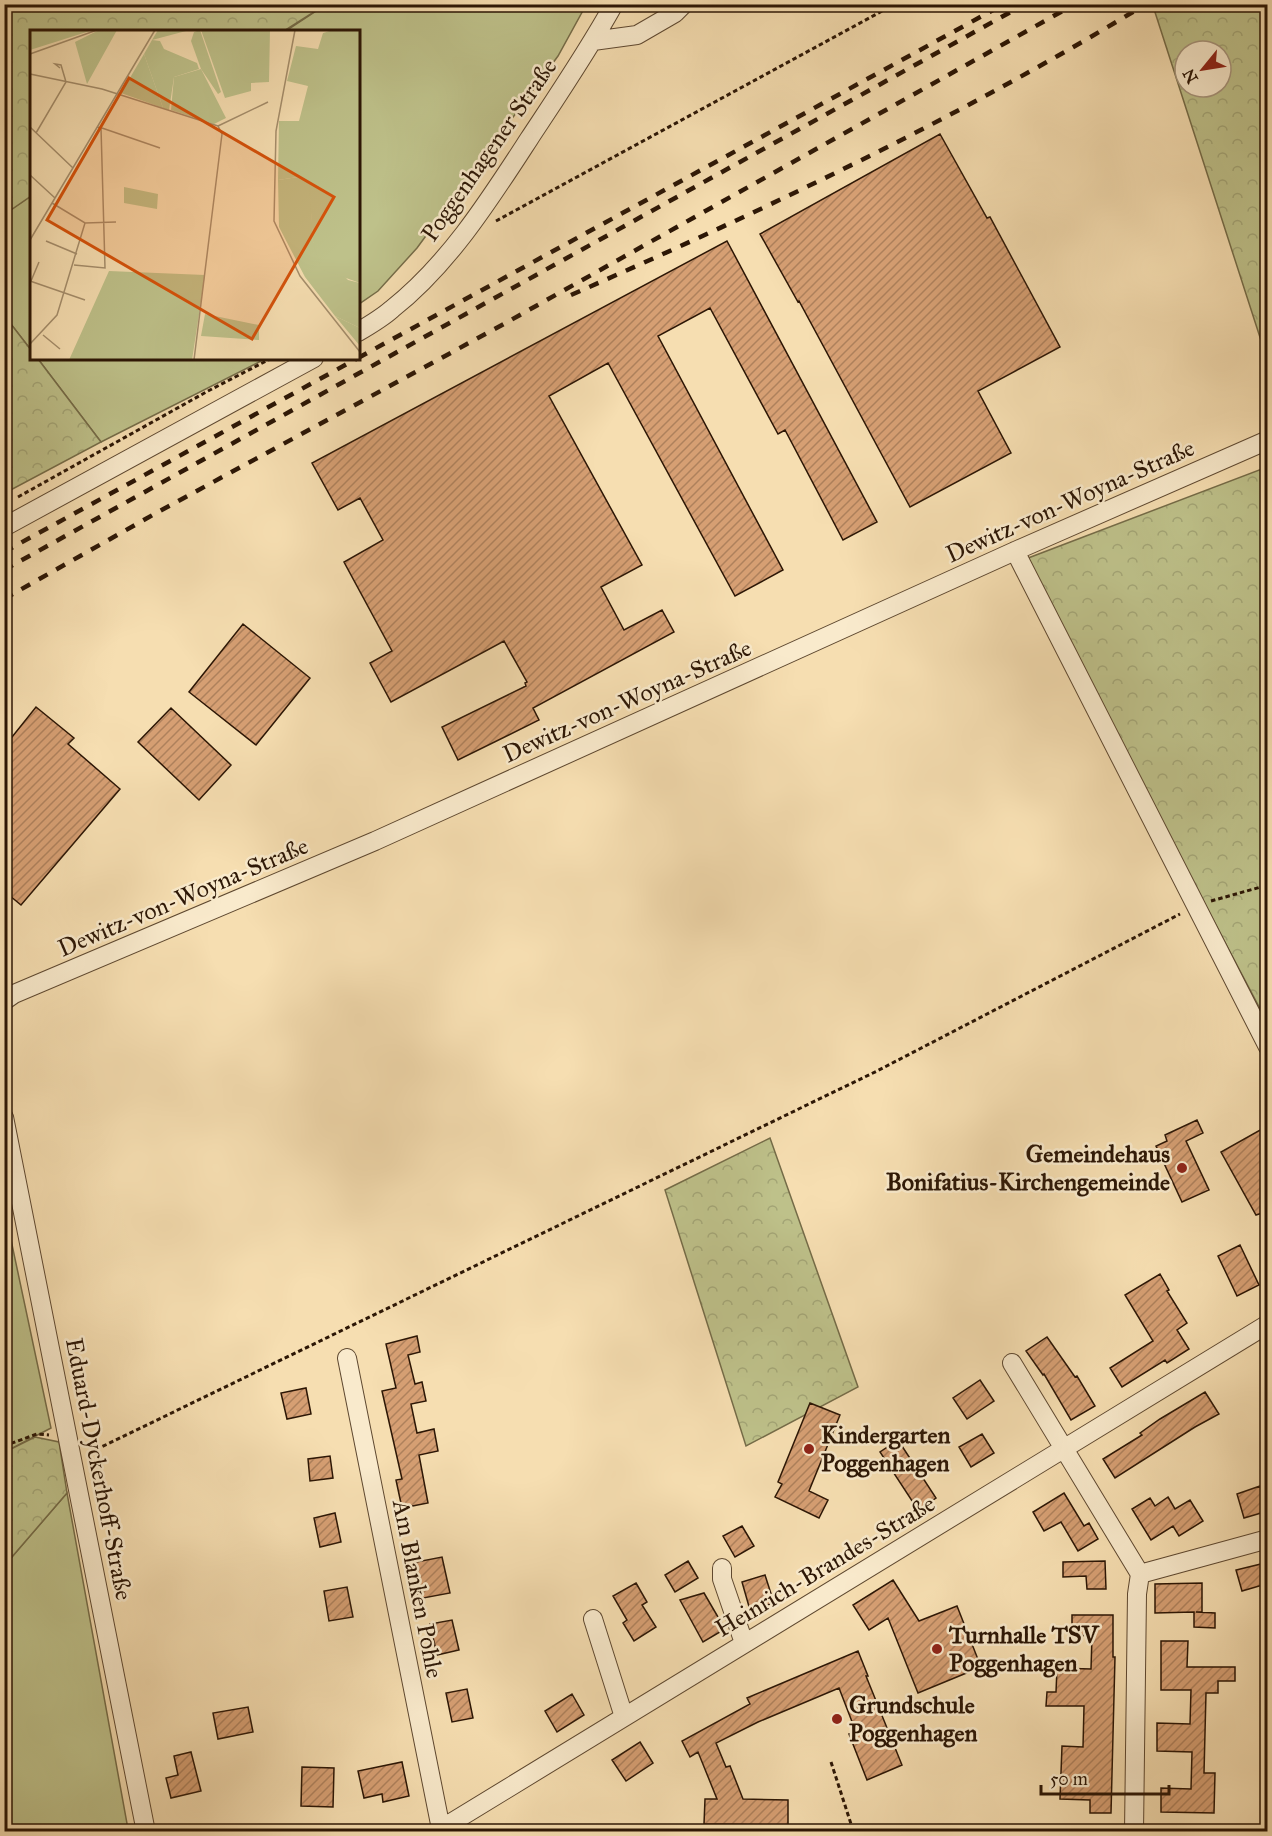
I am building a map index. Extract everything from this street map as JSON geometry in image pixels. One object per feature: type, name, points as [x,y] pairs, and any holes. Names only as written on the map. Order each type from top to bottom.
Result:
[{"type":"street","name":"Poggenhagener Straße","points":[[360,331],[392,310],[426,277],[490,198],[593,41],[614,4]]},
{"type":"street","points":[[593,41],[637,35],[675,13],[684,4]]},
{"type":"street","points":[[4,527],[310,360]]},
{"type":"street","name":"Dewitz-von-Woyna-Straße","points":[[4,1001],[14,994],[375,842],[1015,551],[1268,440]]},
{"type":"street","points":[[1015,551],[1268,1047]]},
{"type":"street","name":"Eduard-Dyckerhoff-Straße","points":[[4,1117],[74,1460],[146,1832]]},
{"type":"street","name":"Heinrich-Brandes-Straße","points":[[441,1830],[1268,1324]]},
{"type":"street","name":"Am Blanken Pohle","points":[[347,1358],[441,1830]]},
{"type":"street","points":[[1012,1363],[1140,1574],[1137,1594],[1134,1832]]},
{"type":"street","points":[[1140,1574],[1268,1539]]},
{"type":"street","points":[[722,1568],[722,1579],[744,1643]]},
{"type":"street","points":[[593,1618],[624,1717]]},
{"type":"path","points":[[491,224],[895,4]]},
{"type":"path","points":[[11,503],[168,413],[268,360]]},
{"type":"path","points":[[74,1460],[877,1071],[1195,906],[1268,885]]},
{"type":"path","points":[[4,1446],[37,1434],[69,1437]]},
{"type":"path","points":[[831,1762],[852,1832]]},
{"type":"green space","points":[[5,4],[325,4],[286,30],[30,30],[30,197],[5,214]]},
{"type":"green space","points":[[1156,4],[1267,5],[1267,359],[1183,99],[1233,99],[1233,39],[1173,39],[1173,68],[1153,6]]},
{"type":"green space","points":[[325,5],[586,5],[558,56],[417,248],[378,291],[360,303],[360,30],[287,30]]},
{"type":"green space","points":[[30,197],[30,349],[7,319],[4,214]]},
{"type":"green space","points":[[4,249],[7,319],[30,349],[30,360],[39,360],[101,442],[5,493]]},
{"type":"green space","points":[[39,360],[263,360],[101,442]]},
{"type":"green space","points":[[1267,467],[1267,1022],[1023,560]]},
{"type":"green space","points":[[770,1138],[858,1387],[746,1446],[665,1190]]},
{"type":"green space","points":[[4,1207],[51,1428],[5,1452],[4,1452]]},
{"type":"green space","points":[[35,1437],[59,1442],[67,1493],[5,1565],[5,1452]]},
{"type":"green space","points":[[67,1493],[128,1829],[5,1829],[5,1565]]},
{"type":"building","points":[[940,134],[987,218],[990,217],[1060,347],[978,391],[1011,453],[910,507],[799,301],[760,234]]},
{"type":"building","points":[[727,241],[877,522],[843,540],[785,430],[778,434],[710,308],[658,336],[783,570],[735,596],[608,363],[549,396],[642,565],[601,587],[624,630],[662,610],[674,632],[533,708],[539,720],[458,760],[442,727],[526,686],[527,682],[504,641],[391,702],[370,663],[392,651],[344,562],[383,540],[360,498],[338,510],[312,463]]},
{"type":"building","points":[[243,624],[310,678],[256,745],[189,692]]},
{"type":"building","points":[[36,707],[74,738],[68,744],[120,789],[21,905],[4,891],[4,747]]},
{"type":"building","points":[[171,708],[231,765],[199,800],[138,742]]},
{"type":"building","name":"Gemeindehaus Bonifatius-Kirchengemeinde","points":[[1197,1120],[1203,1133],[1186,1141],[1209,1190],[1182,1202],[1156,1146],[1167,1141],[1165,1135]]},
{"type":"building","points":[[1262,1129],[1268,1138],[1268,1211],[1256,1215],[1221,1152]]},
{"type":"building","points":[[1240,1245],[1259,1285],[1237,1296],[1218,1256]]},
{"type":"building","points":[[1160,1274],[1169,1290],[1167,1291],[1187,1323],[1177,1330],[1189,1349],[1167,1363],[1165,1360],[1122,1387],[1110,1368],[1153,1341],[1125,1295]]},
{"type":"building","points":[[417,1336],[420,1352],[408,1355],[415,1384],[422,1382],[426,1401],[411,1404],[417,1433],[434,1429],[438,1451],[419,1455],[428,1503],[402,1508],[396,1480],[402,1479],[382,1391],[396,1388],[386,1344]]},
{"type":"building","points":[[1047,1337],[1075,1377],[1077,1376],[1095,1406],[1071,1420],[1044,1374],[1026,1351]]},
{"type":"building","points":[[980,1380],[994,1401],[967,1419],[953,1398]]},
{"type":"building","points":[[306,1388],[311,1414],[287,1419],[281,1393]]},
{"type":"building","points":[[1205,1392],[1219,1414],[1115,1478],[1103,1459],[1142,1435],[1140,1433],[1160,1419]]},
{"type":"building","name":"Kindergarten Poggenhagen","points":[[810,1403],[840,1415],[809,1491],[828,1500],[819,1518],[775,1497],[782,1484],[778,1482]]},
{"type":"building","points":[[982,1434],[994,1453],[971,1467],[959,1447]]},
{"type":"building","points":[[898,1440],[936,1498],[918,1510],[880,1452]]},
{"type":"building","points":[[330,1456],[333,1478],[310,1481],[308,1459]]},
{"type":"building","points":[[1260,1486],[1268,1511],[1244,1518],[1237,1494]]},
{"type":"building","points":[[1064,1493],[1084,1526],[1089,1523],[1098,1539],[1078,1551],[1061,1522],[1044,1531],[1033,1512]]},
{"type":"building","points":[[1168,1497],[1175,1509],[1190,1500],[1203,1521],[1179,1536],[1173,1526],[1151,1540],[1132,1509],[1150,1498],[1155,1506]]},
{"type":"building","points":[[335,1513],[341,1542],[320,1547],[314,1518]]},
{"type":"building","points":[[742,1526],[754,1546],[735,1557],[723,1536]]},
{"type":"building","points":[[442,1557],[450,1593],[418,1599],[411,1563]]},
{"type":"building","points":[[688,1561],[698,1578],[675,1592],[665,1575]]},
{"type":"building","points":[[1105,1561],[1106,1589],[1087,1589],[1086,1576],[1063,1577],[1063,1562]]},
{"type":"building","points":[[1261,1564],[1266,1584],[1242,1591],[1236,1570]]},
{"type":"building","points":[[765,1575],[774,1603],[750,1610],[742,1582]]},
{"type":"building","name":"Turnhalle TSV Poggenhagen","points":[[893,1580],[919,1621],[957,1606],[981,1667],[918,1693],[888,1618],[869,1630],[853,1605]]},
{"type":"building","points":[[636,1583],[647,1602],[642,1605],[656,1627],[634,1641],[623,1623],[627,1620],[613,1596]]},
{"type":"building","points":[[1202,1583],[1202,1612],[1196,1612],[1215,1613],[1215,1628],[1194,1627],[1194,1612],[1155,1613],[1155,1584]]},
{"type":"building","points":[[347,1587],[353,1617],[329,1621],[324,1591]]},
{"type":"building","points":[[704,1593],[725,1629],[703,1642],[680,1600]]},
{"type":"building","points":[[1072,1615],[1113,1615],[1113,1657],[1115,1657],[1111,1813],[1090,1813],[1090,1800],[1060,1799],[1062,1746],[1083,1747],[1084,1706],[1046,1706],[1047,1692],[1056,1692],[1057,1668],[1091,1669],[1092,1636],[1072,1635]]},
{"type":"building","points":[[452,1620],[459,1650],[437,1655],[430,1624]]},
{"type":"building","points":[[1161,1641],[1188,1641],[1187,1667],[1235,1667],[1235,1681],[1218,1681],[1218,1693],[1206,1693],[1204,1773],[1215,1773],[1214,1813],[1161,1812],[1161,1788],[1191,1789],[1192,1752],[1157,1751],[1157,1723],[1190,1724],[1191,1690],[1161,1690]]},
{"type":"building","name":"Grundschule Poggenhagen","points":[[858,1651],[902,1765],[867,1780],[849,1734],[856,1732],[839,1688],[758,1722],[716,1743],[726,1767],[730,1766],[743,1799],[788,1800],[788,1825],[704,1824],[705,1799],[717,1799],[698,1752],[690,1757],[682,1741],[750,1704],[747,1698]]},
{"type":"building","points":[[467,1689],[473,1718],[452,1722],[446,1693]]},
{"type":"building","points":[[572,1694],[584,1715],[557,1732],[545,1711]]},
{"type":"building","points":[[248,1707],[253,1732],[218,1739],[213,1713]]},
{"type":"building","points":[[640,1742],[653,1763],[626,1781],[612,1760]]},
{"type":"building","points":[[191,1752],[201,1791],[171,1798],[166,1778],[178,1775],[174,1756]]},
{"type":"building","points":[[402,1762],[409,1796],[383,1802],[382,1794],[364,1798],[358,1771]]},
{"type":"building","points":[[302,1767],[334,1768],[333,1807],[301,1806]]},
{"type":"railway","points":[[360,357],[1004,4]]},
{"type":"railway","points":[[4,570],[1025,4]]},
{"type":"railway","points":[[4,599],[158,512],[502,325],[1075,4]]},
{"type":"railway","points":[[571,295],[791,195],[935,123],[1077,45],[1146,4]]},
{"type":"railway","points":[[4,552],[354,360]]},
{"type":"place","name":"Gemeindehaus Bonifatius-Kirchengemeinde","points":[[1182,1168]]},
{"type":"place","name":"Kindergarten Poggenhagen","points":[[809,1449]]},
{"type":"place","name":"Turnhalle TSV Poggenhagen","points":[[937,1649]]},
{"type":"place","name":"Grundschule Poggenhagen","points":[[837,1719]]}]
